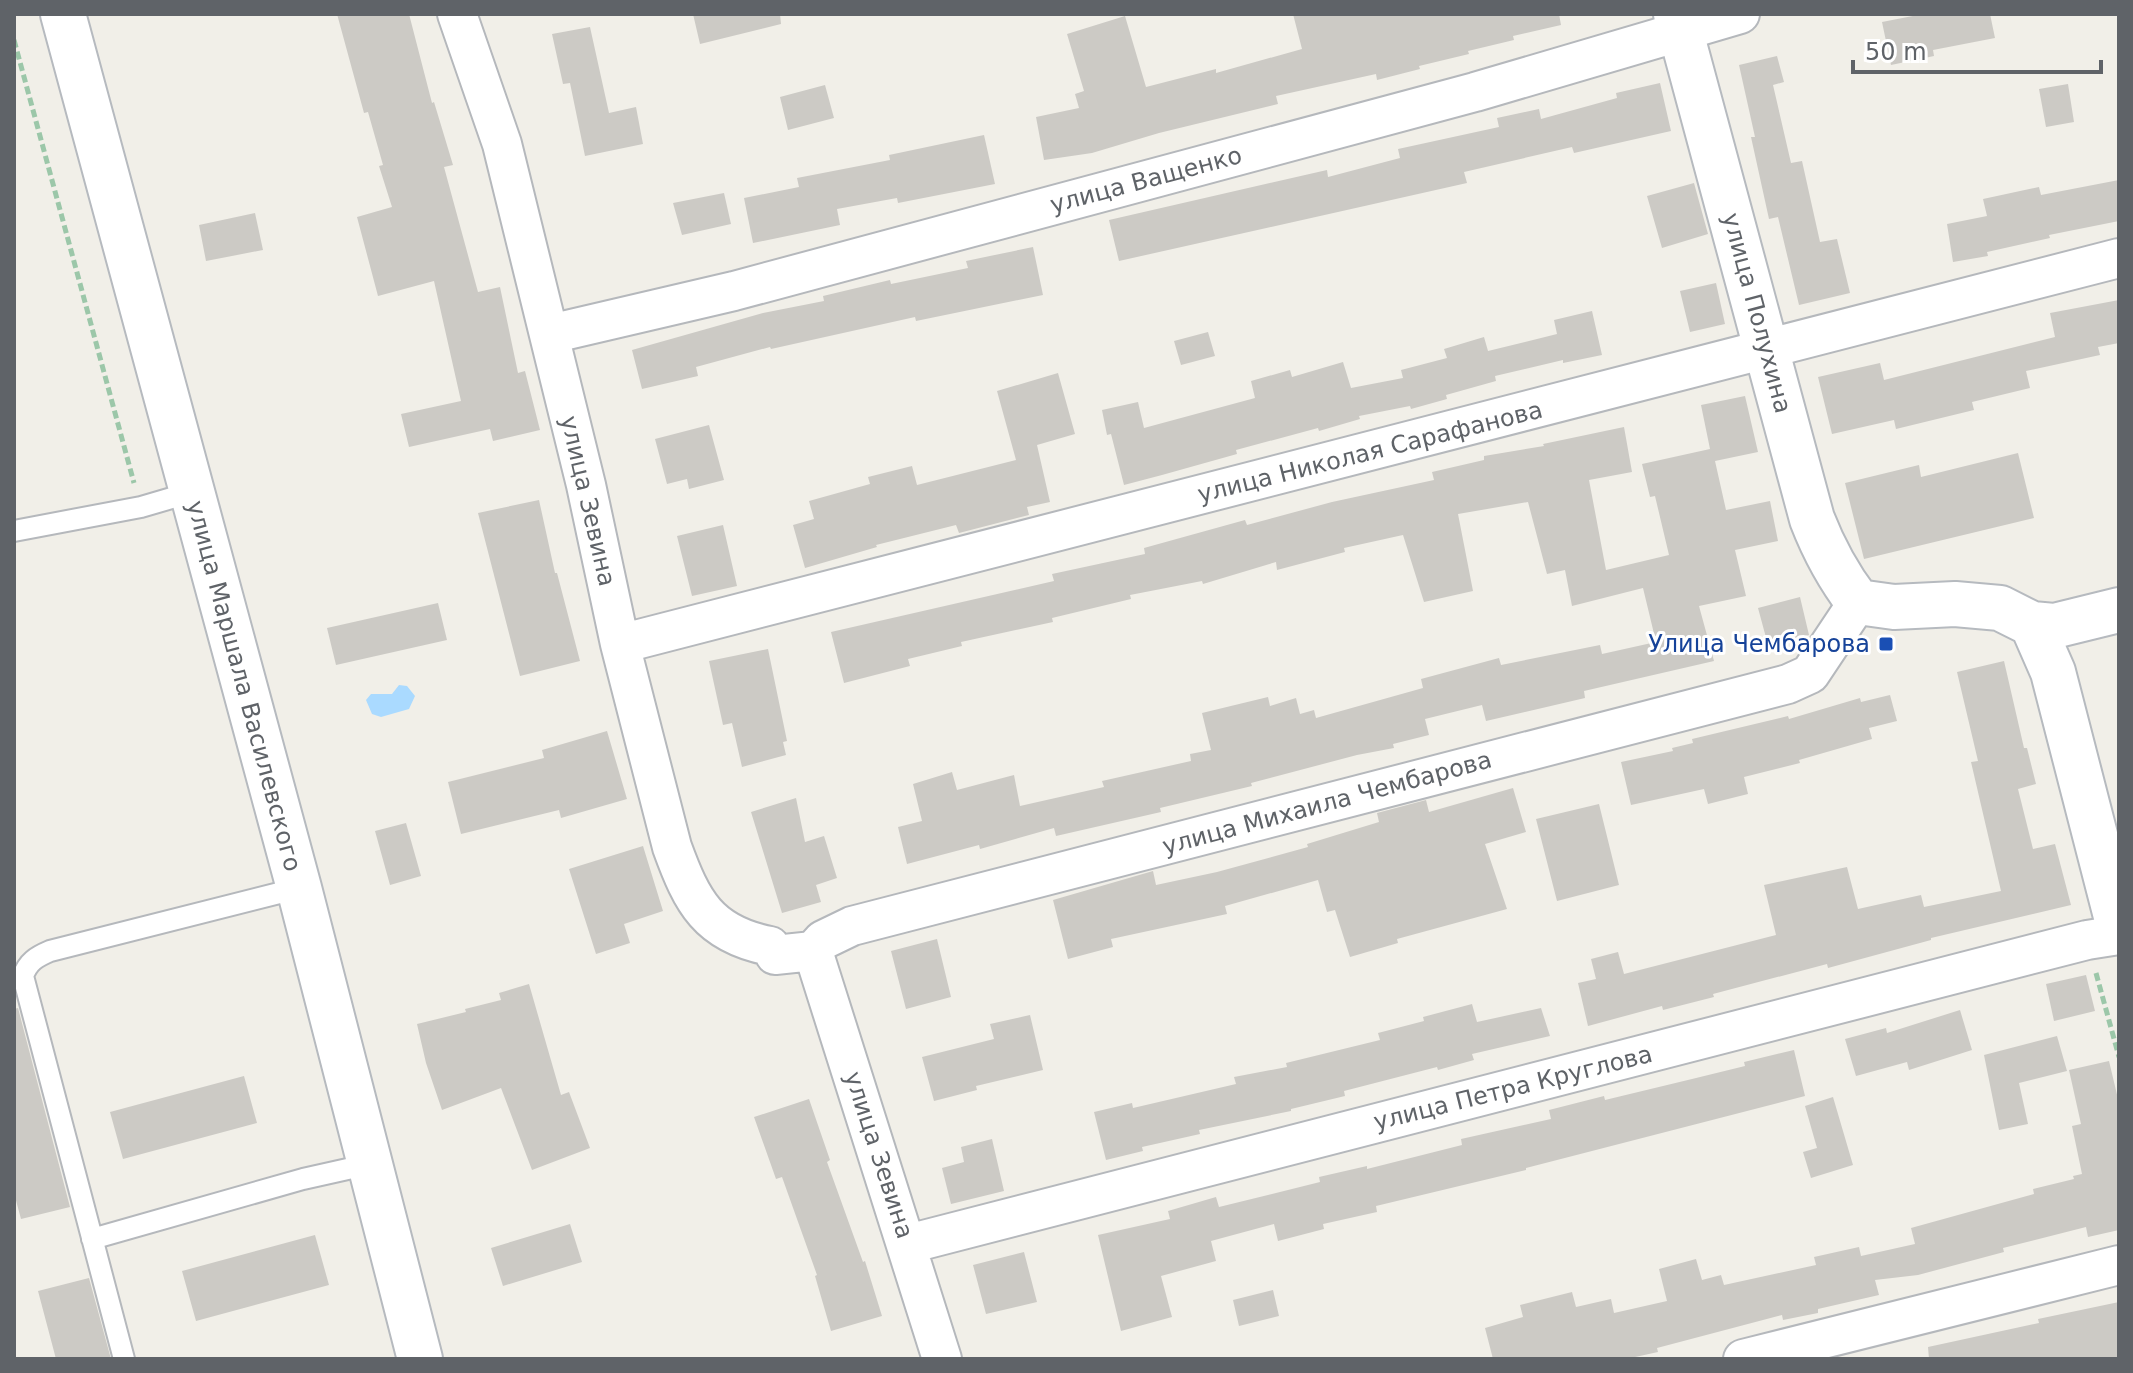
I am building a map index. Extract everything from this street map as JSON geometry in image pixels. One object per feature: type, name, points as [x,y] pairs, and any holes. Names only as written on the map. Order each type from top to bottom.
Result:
[{"type":"main road","name":"улица Маршала Василевского","points":[[63,14],[299,888],[420,1359]]},
{"type":"main road","name":"улица Полухина","points":[[1678,22],[1812,519],[1825,552],[1858,602]]},
{"type":"main road","points":[[1858,602],[1894,607],[1955,604],[2000,608],[2032,624],[2054,626],[2119,610]]},
{"type":"main road","points":[[2032,624],[2053,672],[2119,928]]},
{"type":"street","name":"улица Зевина","points":[[457,14],[502,144],[586,485],[620,644],[672,847],[684,879],[703,910],[720,928],[747,941],[770,946],[775,955],[813,951],[942,1359]]},
{"type":"street","name":"улица Ващенко","points":[[550,334],[748,287],[1475,92],[1678,22],[1740,14]]},
{"type":"street","name":"улица Николая Сарафанова","points":[[620,644],[2119,258]]},
{"type":"street","name":"улица Михаила Чембарова","points":[[813,951],[823,940],[852,926],[1788,684],[1810,674],[1858,602]]},
{"type":"street","name":"улица Петра Круглова","points":[[908,1244],[2072,944],[2119,935]]},
{"type":"street","points":[[1743,1359],[2119,1265]]},
{"type":"lane","points":[[14,531],[141,507],[192,492]]},
{"type":"lane","points":[[124,1359],[23,976],[26,966],[50,951],[299,888]]},
{"type":"lane","points":[[92,1239],[303,1179],[370,1164]]},
{"type":"path","points":[[14,40],[141,507]]},
{"type":"water","points":[[399,685],[407,686],[415,696],[409,709],[381,717],[372,714],[366,700],[371,694],[392,694]]},
{"type":"building","points":[[337,14],[409,14],[432,103],[453,165],[444,167],[478,292],[500,287],[518,373],[525,371],[540,430],[493,441],[490,429],[409,447],[401,414],[461,401],[434,281],[378,296],[357,217],[392,207],[379,166],[383,165],[368,112],[364,113]]},
{"type":"building","points":[[693,14],[780,14],[781,24],[700,44]]},
{"type":"building","points":[[1293,14],[1559,14],[1561,25],[1513,36],[1514,40],[1419,66],[1420,69],[1377,80],[1376,74],[1276,96],[1278,104],[1092,153],[1044,160],[1036,117],[1079,108],[1075,94],[1084,91],[1067,34],[1125,16],[1146,87],[1216,69],[1216,73],[1302,49]]},
{"type":"building","points":[[1923,14],[1990,14],[1995,38],[1933,50],[1934,56],[1891,65],[1882,22]]},
{"type":"building","points":[[590,27],[609,113],[636,107],[643,144],[585,156],[570,83],[563,84],[552,34]]},
{"type":"building","points":[[1777,56],[1784,82],[1773,85],[1791,163],[1802,161],[1820,242],[1837,239],[1850,293],[1799,305],[1778,217],[1769,219],[1739,65]]},
{"type":"building","points":[[1660,83],[1671,131],[1574,153],[1572,147],[1464,172],[1467,183],[1119,261],[1109,220],[1327,170],[1328,177],[1400,158],[1398,149],[1499,127],[1497,118],[1539,109],[1541,119],[1617,98],[1616,93]]},
{"type":"building","points":[[2068,84],[2074,122],[2046,127],[2039,89]]},
{"type":"building","points":[[825,85],[834,118],[788,130],[780,97]]},
{"type":"building","points":[[984,135],[995,184],[898,203],[897,198],[837,209],[840,225],[753,243],[744,198],[799,187],[797,178],[890,160],[889,155]]},
{"type":"building","points":[[2119,180],[2119,221],[2049,235],[2050,238],[1987,252],[1988,256],[1953,262],[1947,224],[1987,216],[1983,199],[2039,187],[2041,195]]},
{"type":"building","points":[[1694,183],[1708,234],[1662,248],[1647,196]]},
{"type":"building","points":[[724,193],[731,224],[682,235],[673,203]]},
{"type":"building","points":[[255,213],[263,250],[206,261],[199,225]]},
{"type":"building","points":[[1033,247],[1043,295],[770,347],[696,367],[698,376],[642,389],[632,350],[763,313],[824,301],[823,296],[890,280],[891,284],[968,268],[966,261]]},
{"type":"building","points":[[1716,283],[1725,324],[1690,332],[1680,291]]},
{"type":"building","points":[[2119,300],[2119,343],[2098,347],[2100,355],[2026,371],[2030,388],[1972,402],[1974,410],[1896,429],[1894,420],[1832,434],[1818,377],[1880,363],[1884,380],[2055,337],[2050,313]]},
{"type":"building","points":[[1592,311],[1602,355],[1563,363],[1563,360],[1495,376],[1496,381],[1446,395],[1447,399],[1411,409],[1410,406],[1359,416],[1360,419],[1236,450],[1237,454],[1124,485],[1111,434],[1107,435],[1102,410],[1138,402],[1144,428],[1255,398],[1251,381],[1290,370],[1292,377],[1343,362],[1351,388],[1403,378],[1401,370],[1447,358],[1444,349],[1484,337],[1488,351],[1557,334],[1554,320]]},
{"type":"building","points":[[1208,332],[1215,356],[1181,365],[1174,341]]},
{"type":"building","points":[[1058,373],[1075,434],[1037,445],[1050,502],[1027,507],[1029,515],[959,533],[956,525],[876,545],[805,568],[793,525],[814,519],[809,501],[870,484],[868,477],[912,466],[917,485],[1016,460],[997,391]]},
{"type":"building","points":[[1745,396],[1758,452],[1715,461],[1726,510],[1770,501],[1778,541],[1735,550],[1746,596],[1699,606],[1714,661],[1584,691],[1585,698],[1486,721],[1482,705],[1425,719],[1429,735],[1393,744],[1394,748],[1251,783],[1252,786],[1160,808],[1161,812],[1056,836],[1054,828],[980,849],[979,845],[907,864],[898,827],[922,821],[913,784],[952,772],[957,790],[1014,775],[1020,806],[1104,787],[1102,781],[1191,761],[1190,754],[1211,750],[1202,713],[1268,697],[1270,706],[1296,698],[1300,714],[1314,710],[1316,718],[1423,688],[1421,679],[1499,658],[1501,665],[1600,645],[1602,654],[1656,642],[1643,588],[1572,606],[1565,570],[1547,574],[1528,502],[1458,514],[1473,591],[1424,602],[1403,535],[1344,548],[1345,552],[1277,570],[1276,562],[1203,584],[1202,581],[1130,595],[1131,599],[1052,618],[1053,622],[961,642],[962,646],[908,659],[910,666],[844,683],[831,632],[1054,581],[1052,574],[1145,554],[1144,548],[1245,520],[1247,525],[1332,502],[1434,480],[1432,472],[1484,460],[1484,456],[1624,427],[1632,472],[1589,480],[1606,570],[1669,555],[1655,496],[1650,497],[1642,464],[1710,449],[1701,405]]},
{"type":"building","points":[[709,425],[724,480],[689,489],[687,479],[667,484],[655,439]]},
{"type":"building","points":[[2018,453],[2034,518],[1864,559],[1845,483],[1919,465],[1921,477]]},
{"type":"building","points":[[539,500],[555,573],[580,661],[520,676],[478,513]]},
{"type":"building","points":[[723,525],[737,586],[692,596],[677,536]]},
{"type":"building","points":[[1800,597],[1809,635],[1768,645],[1758,608]]},
{"type":"building","points":[[438,603],[447,640],[336,665],[327,628]]},
{"type":"building","points":[[768,649],[787,741],[783,742],[786,755],[742,767],[732,723],[723,725],[709,661]]},
{"type":"building","points":[[2004,661],[2024,748],[2027,748],[2036,784],[2018,789],[2033,849],[2055,844],[2071,905],[1931,938],[1828,968],[1827,964],[1663,1010],[1662,1006],[1588,1026],[1578,983],[1596,979],[1591,959],[1618,952],[1624,974],[1776,935],[1764,885],[1847,867],[1858,909],[1921,895],[1924,907],[2001,891],[1971,762],[1978,761],[1957,672]]},
{"type":"building","points":[[1890,695],[1897,721],[1869,728],[1872,739],[1799,760],[1800,763],[1744,777],[1748,794],[1708,804],[1704,789],[1631,805],[1621,762],[1673,751],[1672,748],[1693,743],[1692,739],[1788,716],[1789,719],[1860,698],[1861,702]]},
{"type":"building","points":[[607,731],[627,799],[561,818],[559,810],[461,834],[448,782],[544,758],[542,750]]},
{"type":"building","points":[[1513,788],[1526,832],[1485,844],[1507,909],[1397,939],[1398,943],[1350,957],[1335,910],[1327,912],[1318,880],[1225,906],[1227,914],[1111,939],[1113,947],[1068,959],[1053,900],[1153,871],[1156,885],[1217,872],[1308,847],[1307,844],[1379,822],[1377,813],[1426,800],[1429,812]]},
{"type":"building","points":[[796,798],[805,842],[824,836],[837,878],[816,885],[821,902],[782,913],[751,812]]},
{"type":"building","points":[[1599,804],[1619,885],[1557,901],[1536,819]]},
{"type":"building","points":[[406,823],[421,876],[390,885],[375,831]]},
{"type":"building","points":[[643,846],[663,911],[624,924],[630,943],[596,954],[569,869]]},
{"type":"building","points":[[937,939],[951,997],[906,1009],[891,951]]},
{"type":"building","points":[[2086,975],[2095,1011],[2054,1021],[2046,984]]},
{"type":"building","points":[[529,984],[561,1095],[569,1092],[590,1148],[532,1170],[501,1088],[442,1110],[417,1024],[501,1000],[499,993]]},
{"type":"building","points":[[1472,1004],[1477,1022],[1541,1008],[1550,1036],[1472,1054],[1474,1060],[1438,1070],[1437,1067],[1344,1091],[1345,1096],[1291,1111],[1199,1130],[1200,1134],[1142,1147],[1143,1151],[1106,1160],[1094,1112],[1132,1103],[1133,1108],[1236,1084],[1234,1077],[1287,1067],[1286,1063],[1380,1040],[1378,1033]]},
{"type":"building","points":[[18,1008],[70,1207],[21,1219],[14,1193],[14,1009]]},
{"type":"building","points":[[1960,1010],[1972,1050],[1909,1070],[1907,1062],[1856,1076],[1845,1039],[1886,1028],[1887,1033]]},
{"type":"building","points":[[1030,1015],[1043,1070],[976,1086],[977,1090],[934,1101],[922,1057],[994,1039],[990,1024]]},
{"type":"building","points":[[2057,1036],[2067,1071],[2019,1083],[2028,1124],[1999,1130],[1984,1055]]},
{"type":"building","points":[[1794,1050],[1805,1096],[1376,1206],[1377,1212],[1323,1224],[1324,1229],[1278,1241],[1274,1224],[1211,1241],[1216,1261],[1161,1276],[1172,1317],[1121,1331],[1098,1235],[1170,1219],[1168,1211],[1216,1197],[1219,1207],[1320,1182],[1319,1177],[1367,1166],[1367,1169],[1462,1145],[1461,1139],[1551,1119],[1549,1110],[1692,1079]]},
{"type":"building","points":[[2109,1061],[2119,1103],[2119,1230],[2088,1237],[2086,1227],[2003,1248],[2004,1252],[1918,1275],[1875,1280],[1879,1295],[1818,1309],[1818,1313],[1783,1320],[1782,1315],[1626,1359],[1493,1359],[1485,1328],[1523,1317],[1520,1305],[1572,1292],[1576,1307],[1611,1299],[1614,1313],[1667,1301],[1659,1269],[1696,1259],[1702,1280],[1721,1275],[1724,1285],[1816,1265],[1814,1257],[1859,1247],[1861,1256],[1915,1244],[1911,1228],[2034,1194],[2033,1189],[2074,1179],[2073,1176],[2082,1174],[2072,1126],[2081,1124],[2069,1070]]},
{"type":"building","points":[[244,1076],[257,1123],[123,1159],[110,1112]]},
{"type":"building","points":[[1833,1097],[1853,1165],[1811,1178],[1803,1152],[1817,1148],[1805,1106]]},
{"type":"building","points":[[809,1099],[830,1160],[827,1162],[865,1261],[882,1316],[831,1331],[817,1275],[782,1177],[776,1179],[754,1117]]},
{"type":"building","points":[[992,1139],[1004,1191],[951,1204],[942,1168],[964,1162],[961,1147]]},
{"type":"building","points":[[570,1224],[582,1262],[503,1286],[491,1248]]},
{"type":"building","points":[[315,1235],[329,1285],[196,1321],[182,1271]]},
{"type":"building","points":[[1024,1252],[1037,1302],[986,1314],[973,1265]]},
{"type":"building","points":[[89,1278],[111,1359],[56,1359],[38,1291]]},
{"type":"building","points":[[1273,1290],[1279,1316],[1239,1326],[1233,1300]]},
{"type":"building","points":[[2119,1302],[2119,1359],[1929,1359],[1928,1347]]},
{"type":"place","name":"Улица Чембарова","points":[[1886,644]]}]
